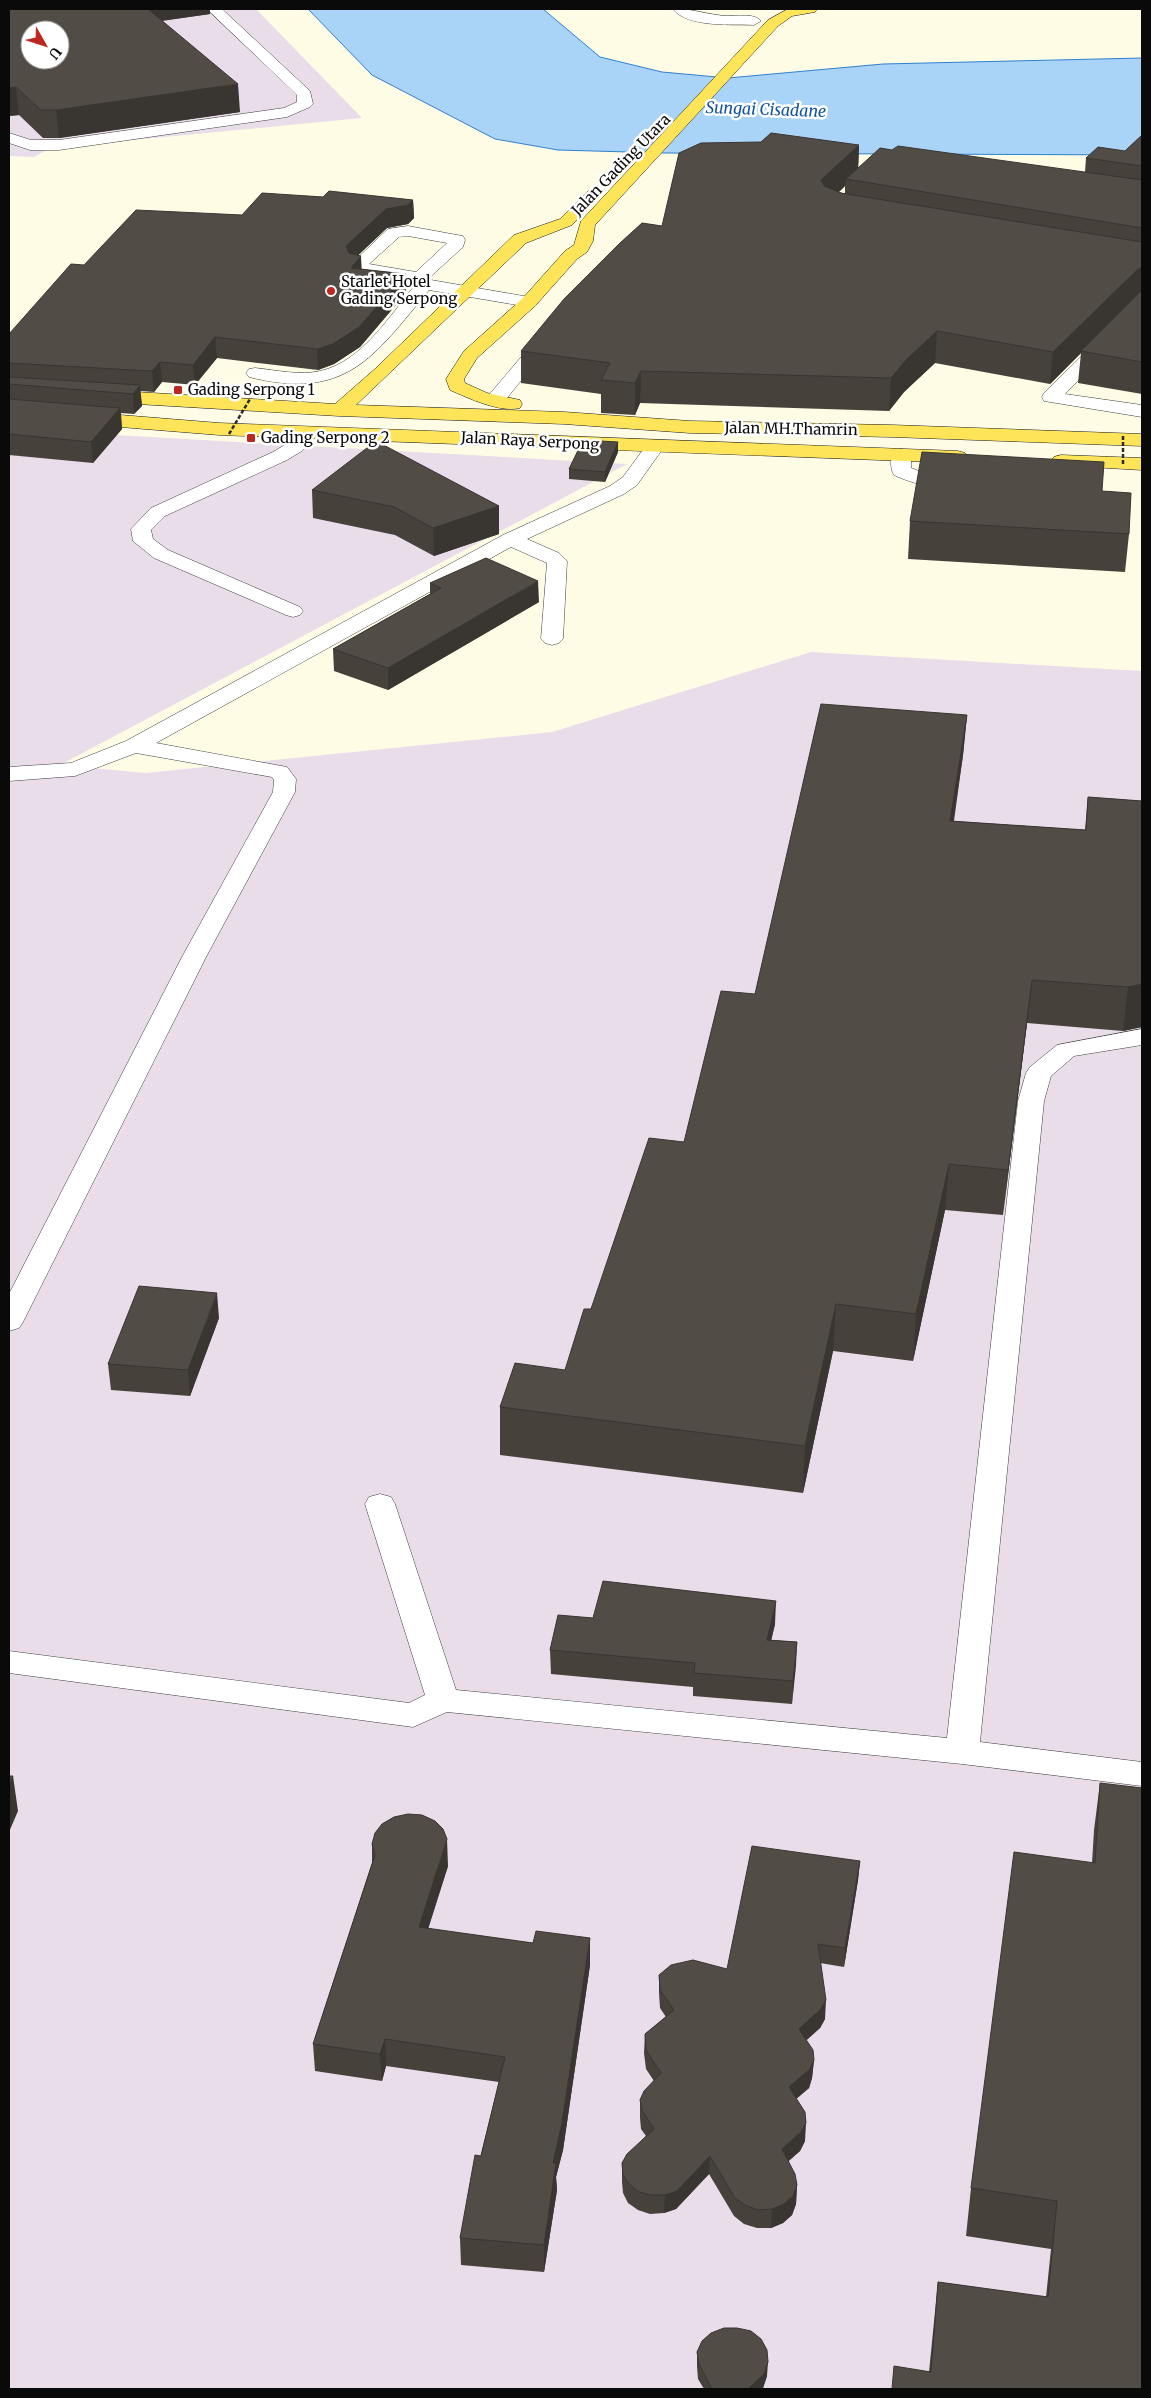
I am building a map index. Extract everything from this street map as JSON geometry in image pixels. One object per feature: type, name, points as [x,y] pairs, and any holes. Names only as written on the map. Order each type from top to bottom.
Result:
[{"type":"main road","name":"Jalan Gading Utara","points":[[339,410],[381,373],[520,239],[566,222],[752,24],[771,9]]},
{"type":"main road","name":"Jalan Gading Utara","points":[[564,418],[527,406],[471,394],[456,386],[455,379],[470,355],[529,302],[571,255],[581,248],[585,241],[587,224],[604,208],[780,16],[810,9]]},
{"type":"main road","name":"Jalan Raya Serpong","points":[[88,396],[440,414]]},
{"type":"main road","points":[[339,410],[342,422],[378,436]]},
{"type":"main road","name":"Jalan Raya Serpong","points":[[9,412],[213,429],[978,458]]},
{"type":"main road","name":"Jalan MH.Thamrin","points":[[440,414],[564,418],[690,427],[892,431],[1142,440]]},
{"type":"main road","points":[[1046,460],[1142,464]]},
{"type":"street","points":[[9,138],[30,145],[59,145],[286,112],[305,104],[305,94],[214,9]]},
{"type":"street","points":[[680,9],[683,13],[694,17],[752,24]]},
{"type":"street","points":[[255,373],[313,378],[338,372],[369,348],[429,283],[457,243],[457,240],[408,231],[394,233],[356,267],[429,283],[529,302]]},
{"type":"street","points":[[495,400],[558,324]]},
{"type":"street","points":[[1114,333],[1051,397],[1142,411]]},
{"type":"street","points":[[293,611],[161,554],[143,541],[141,529],[158,512],[280,456],[296,447],[308,433]]},
{"type":"street","points":[[9,774],[29,774],[75,769],[134,746],[510,539],[616,490],[630,481],[655,447]]},
{"type":"street","points":[[901,455],[901,471],[910,476],[927,480],[974,483]]},
{"type":"street","points":[[510,539],[552,557],[556,561],[552,639]]},
{"type":"street","points":[[9,1322],[194,957],[284,792],[285,779],[279,772],[134,746]]},
{"type":"street","points":[[962,1752],[1031,1100],[1039,1073],[1066,1050],[1142,1036]]},
{"type":"street","points":[[380,1504],[443,1700]]},
{"type":"street","points":[[9,1662],[413,1715],[443,1700],[962,1752],[1142,1774]]},
{"type":"path","points":[[230,434],[250,399]]},
{"type":"path","points":[[1123,436],[1123,466]]},
{"type":"shaded area","points":[[9,9],[256,9],[362,118],[50,148],[34,157],[9,156]]},
{"type":"shaded area","points":[[9,429],[627,464],[60,765],[145,773],[552,732],[811,652],[1142,671],[1142,2389],[9,2389]]},
{"type":"water","name":"Sungai Cisadane","points":[[308,9],[543,9],[600,57],[662,72],[728,78],[883,64],[1142,58],[1142,155],[664,153],[558,150],[495,139],[372,75]]},
{"type":"building","points":[[9,9],[148,9],[238,84],[56,110],[41,110],[16,87],[9,88]]},
{"type":"building","points":[[771,133],[859,145],[821,180],[824,186],[841,193],[1142,242],[1142,268],[1138,269],[1053,352],[937,331],[906,360],[891,378],[641,371],[635,383],[601,380],[610,363],[521,351],[564,299],[642,223],[662,226],[679,153],[701,143],[761,142]]},
{"type":"building","points":[[1142,135],[1142,166],[1086,158],[1098,147],[1125,151]]},
{"type":"building","points":[[898,146],[1142,180],[1142,228],[846,179],[880,148],[892,150]]},
{"type":"building","points":[[329,191],[413,200],[408,205],[386,209],[346,246],[349,253],[361,256],[351,268],[406,274],[359,327],[333,344],[317,349],[215,337],[193,365],[160,362],[152,371],[9,363],[9,334],[71,264],[84,265],[136,210],[242,215],[262,193],[323,197]]},
{"type":"building","points":[[1142,290],[1142,362],[1081,351]]},
{"type":"building","points":[[9,377],[140,385],[133,394],[9,384]]},
{"type":"building","points":[[9,399],[120,408],[91,442],[9,434]]},
{"type":"building","points":[[583,440],[618,442],[605,472],[569,469]]},
{"type":"building","points":[[376,441],[499,506],[433,528],[394,507],[312,490]]},
{"type":"building","points":[[922,452],[1104,462],[1102,491],[1131,493],[1129,534],[910,521]]},
{"type":"building","points":[[486,558],[538,581],[388,668],[333,649],[441,588],[430,583]]},
{"type":"building","points":[[821,704],[967,715],[950,821],[1086,830],[1088,797],[1142,801],[1142,984],[1128,987],[1032,980],[1008,1170],[949,1164],[916,1314],[836,1304],[805,1446],[500,1407],[515,1363],[565,1370],[584,1309],[591,1309],[649,1138],[684,1142],[721,991],[755,994]]},
{"type":"building","points":[[139,1286],[217,1293],[188,1370],[108,1364]]},
{"type":"building","points":[[603,1581],[776,1601],[767,1640],[797,1642],[793,1681],[694,1673],[695,1663],[550,1650],[558,1615],[593,1618]]},
{"type":"building","points":[[9,1776],[13,1776],[9,1786]]},
{"type":"building","points":[[1100,1783],[1142,1788],[1142,2389],[892,2389],[894,2366],[931,2372],[938,2282],[1048,2297],[1057,2201],[971,2188],[1014,1852],[1095,1863]]},
{"type":"building","points":[[408,1814],[422,1815],[435,1821],[443,1829],[447,1839],[419,1927],[533,1943],[536,1931],[590,1938],[562,2123],[553,2163],[556,2163],[544,2245],[460,2238],[475,2155],[481,2156],[505,2057],[385,2039],[380,2054],[313,2044],[375,1855],[372,1844],[375,1833],[382,1824],[394,1817]]},
{"type":"building","points":[[752,1846],[860,1861],[845,1948],[818,1944],[826,2000],[821,2009],[799,2029],[813,2050],[814,2060],[810,2069],[789,2087],[805,2112],[806,2123],[801,2132],[782,2149],[795,2174],[797,2185],[793,2196],[784,2204],[772,2209],[758,2210],[745,2205],[735,2198],[710,2156],[677,2191],[665,2195],[651,2195],[639,2192],[629,2184],[623,2175],[622,2163],[627,2154],[654,2129],[642,2110],[640,2100],[644,2091],[661,2073],[646,2050],[645,2034],[674,2010],[660,1990],[659,1975],[671,1965],[693,1960],[727,1969]]},
{"type":"building","points":[[724,2328],[751,2331],[761,2339],[767,2350],[768,2362],[764,2374],[748,2389],[712,2389],[699,2364],[697,2352],[702,2341],[711,2333]]},
{"type":"place","name":"Starlet Hotel Gading Serpong","points":[[331,291]]},
{"type":"place","name":"Gading Serpong 1","points":[[178,390]]},
{"type":"place","name":"Gading Serpong 2","points":[[251,438]]}]
